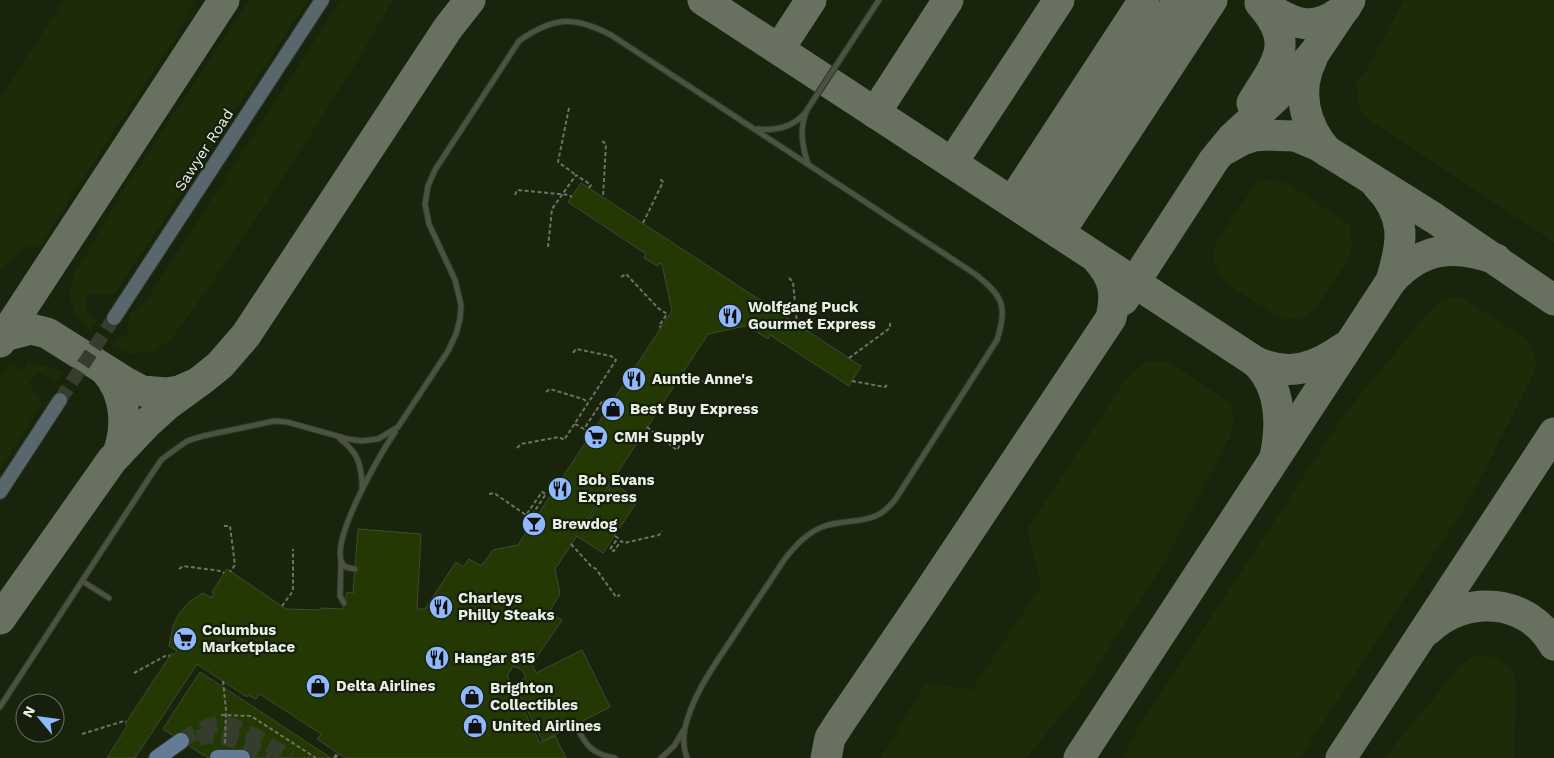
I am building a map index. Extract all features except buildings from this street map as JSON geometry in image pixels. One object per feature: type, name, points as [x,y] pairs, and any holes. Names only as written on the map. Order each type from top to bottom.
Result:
[{"type":"main road","points":[[156,758],[181,740]]},
{"type":"main road","points":[[221,758],[242,758]]},
{"type":"street","name":"Sawyer Road","points":[[114,318],[322,0]]},
{"type":"street","points":[[0,492],[60,400]]},
{"type":"lane","points":[[754,129],[772,130],[791,124],[800,118],[879,0]]},
{"type":"lane","points":[[344,603],[340,596],[342,535],[378,457],[448,351],[456,334],[460,319],[461,304],[455,280],[429,224],[425,204],[428,186],[435,170],[520,41],[534,30],[548,24],[564,21],[592,25],[612,35],[976,274],[988,284],[999,298],[1004,312],[997,340],[895,500],[884,511],[872,518],[825,526],[808,535],[796,545],[712,667],[676,742],[661,758]]},
{"type":"lane","points":[[807,110],[803,119],[802,138],[808,164]]},
{"type":"lane","points":[[0,706],[162,459],[187,441],[223,431],[281,421],[348,439],[370,441],[383,437],[398,427]]},
{"type":"lane","points":[[333,435],[346,444],[357,458],[361,467],[362,490]]},
{"type":"lane","points":[[341,562],[344,566],[355,569]]},
{"type":"lane","points":[[82,581],[109,598]]},
{"type":"lane","points":[[687,722],[683,743],[687,758]]},
{"type":"lane","points":[[575,724],[589,748],[614,758]]},
{"type":"path","points":[[569,108],[558,162],[591,185],[589,188]]},
{"type":"path","points":[[602,141],[606,144],[602,197]]},
{"type":"path","points":[[548,247],[552,209],[576,174]]},
{"type":"path","points":[[643,224],[663,182],[659,178]]},
{"type":"path","points":[[515,195],[517,190],[572,197]]},
{"type":"path","points":[[621,277],[626,274],[658,308],[667,314],[659,326],[661,327]]},
{"type":"path","points":[[789,278],[793,282],[797,324]]},
{"type":"path","points":[[849,358],[890,328],[890,323]]},
{"type":"path","points":[[517,448],[521,444],[559,437],[564,440],[616,360],[611,356],[576,349],[573,353]]},
{"type":"path","points":[[676,382],[723,381],[726,376]]},
{"type":"path","points":[[852,381],[885,387],[888,383]]},
{"type":"path","points":[[546,392],[550,389],[588,402]]},
{"type":"path","points":[[574,423],[584,429],[603,400],[611,405]]},
{"type":"path","points":[[647,427],[677,450],[680,445]]},
{"type":"path","points":[[489,494],[494,493],[526,515],[542,492],[546,494],[530,518],[534,520]]},
{"type":"path","points":[[224,526],[230,526],[235,565],[230,572]]},
{"type":"path","points":[[615,536],[618,538],[610,548],[614,551],[620,541],[624,543],[659,535],[662,531]]},
{"type":"path","points":[[571,544],[590,566],[596,569],[616,596],[620,595]]},
{"type":"path","points":[[282,606],[293,591],[293,549]]},
{"type":"path","points":[[179,569],[184,566],[224,573]]},
{"type":"path","points":[[134,672],[167,655],[170,656]]},
{"type":"path","points":[[221,758],[226,710],[223,681]]},
{"type":"path","points":[[221,715],[251,716],[316,758]]},
{"type":"path","points":[[82,734],[126,722]]},
{"type":"path","points":[[334,758],[337,753]]},
{"type":"shaded area","points":[[0,0],[1554,0],[1554,758],[0,758]]},
{"type":"shaded area","points":[[64,0],[195,0],[177,35],[37,249],[29,244],[0,269],[0,98]]},
{"type":"shaded area","points":[[249,0],[308,0],[115,294],[87,294],[86,302],[88,308],[97,320],[90,331],[74,313],[69,292],[74,275],[121,194]]},
{"type":"shaded area","points":[[341,0],[393,0],[355,65],[268,201],[170,341],[154,351],[132,354],[111,346],[119,334],[128,337],[129,313],[143,305]]},
{"type":"shaded area","points":[[1404,0],[1554,0],[1554,242],[1369,120],[1360,109],[1357,99],[1358,89],[1355,82],[1366,71]]},
{"type":"shaded area","points":[[1276,180],[1288,184],[1340,218],[1350,227],[1352,243],[1348,260],[1315,310],[1303,317],[1290,319],[1275,314],[1229,286],[1219,274],[1213,259],[1215,245],[1256,182]]},
{"type":"shaded area","points":[[1454,297],[1464,299],[1526,339],[1535,354],[1535,371],[1467,504],[1300,758],[1122,758],[1142,721],[1347,411],[1431,309],[1442,300]]},
{"type":"shaded area","points":[[28,361],[63,372],[56,382],[38,372],[29,383],[42,404],[0,469],[0,379],[10,364],[21,371]]},
{"type":"shaded area","points":[[1165,361],[1172,364],[1229,402],[1234,419],[1232,428],[1165,563],[1077,697],[1026,758],[881,758],[926,682],[972,690],[1041,586],[1027,529],[1124,382],[1144,363]]},
{"type":"shaded area","points":[[1479,655],[1486,655],[1504,662],[1515,676],[1517,683],[1514,758],[1384,758],[1461,665]]},
{"type":"taxiway","points":[[0,342],[224,0]]},
{"type":"taxiway","points":[[0,619],[112,460],[167,405],[220,365],[246,335],[448,28],[470,0]]},
{"type":"taxiway","points":[[703,0],[1256,362],[1270,383],[1278,406],[1279,419],[1275,457]]},
{"type":"taxiway","points":[[779,49],[811,0]]},
{"type":"taxiway","points":[[875,113],[948,0]]},
{"type":"taxiway","points":[[952,163],[1059,0]]},
{"type":"taxiway","points":[[1012,202],[1144,0]]},
{"type":"taxiway","points":[[1035,217],[1179,0]]},
{"type":"taxiway","points":[[1059,233],[1212,0]]},
{"type":"taxiway","points":[[1123,300],[1214,160],[1232,138],[1275,98],[1315,52],[1350,0]]},
{"type":"taxiway","points":[[1252,103],[1275,65],[1280,42],[1278,30],[1260,3]]},
{"type":"taxiway","points":[[1261,3],[1293,21],[1313,24],[1334,16],[1346,7]]},
{"type":"taxiway","points":[[1312,59],[1304,83],[1305,107],[1313,131],[1328,152]]},
{"type":"taxiway","points":[[1226,149],[1242,140],[1266,135],[1295,136],[1319,146],[1434,218],[1554,300]]},
{"type":"taxiway","points":[[1377,185],[1387,196],[1394,208],[1400,230],[1398,254],[1391,281]]},
{"type":"taxiway","points":[[1079,758],[1391,281],[1415,261],[1439,252],[1452,250],[1466,251],[1496,259]]},
{"type":"taxiway","points":[[826,758],[830,738],[841,721],[1111,318],[1114,301],[1113,286],[1103,266],[1097,259]]},
{"type":"taxiway","points":[[0,337],[31,329],[47,333],[142,391],[166,393],[179,391],[190,386]]},
{"type":"taxiway","points":[[1256,362],[1280,369],[1302,368],[1313,365],[1345,347]]},
{"type":"taxiway","points":[[105,370],[117,389],[123,410],[123,432],[118,454]]},
{"type":"taxiway","points":[[1341,758],[1554,433]]},
{"type":"taxiway","points":[[1428,630],[1443,618],[1460,611],[1477,607],[1495,606],[1512,610],[1529,618],[1543,629],[1554,645]]},
{"type":"tunnel","points":[[60,400],[114,318]]},
{"type":"tunnel","points":[[181,741],[195,732],[210,726],[228,725],[237,727],[256,737],[290,758]]},
{"type":"tunnel","points":[[198,738],[207,736],[226,737],[270,758]]},
{"type":"place","name":"Wolfgang Puck Gourmet Express","points":[[730,316]]},
{"type":"place","name":"Auntie Anne's","points":[[634,379]]},
{"type":"place","name":"Best Buy Express","points":[[613,409]]},
{"type":"place","name":"CMH Supply","points":[[596,437]]},
{"type":"place","name":"Bob Evans Express","points":[[560,489]]},
{"type":"place","name":"Brewdog","points":[[534,524]]},
{"type":"place","name":"Charleys Philly Steaks","points":[[441,607]]},
{"type":"place","name":"Columbus Marketplace","points":[[185,639]]},
{"type":"place","name":"Hangar 815","points":[[437,658]]},
{"type":"place","name":"Delta Airlines","points":[[318,686]]},
{"type":"place","name":"Brighton Collectibles","points":[[472,697]]},
{"type":"place","name":"United Airlines","points":[[475,726]]}]
